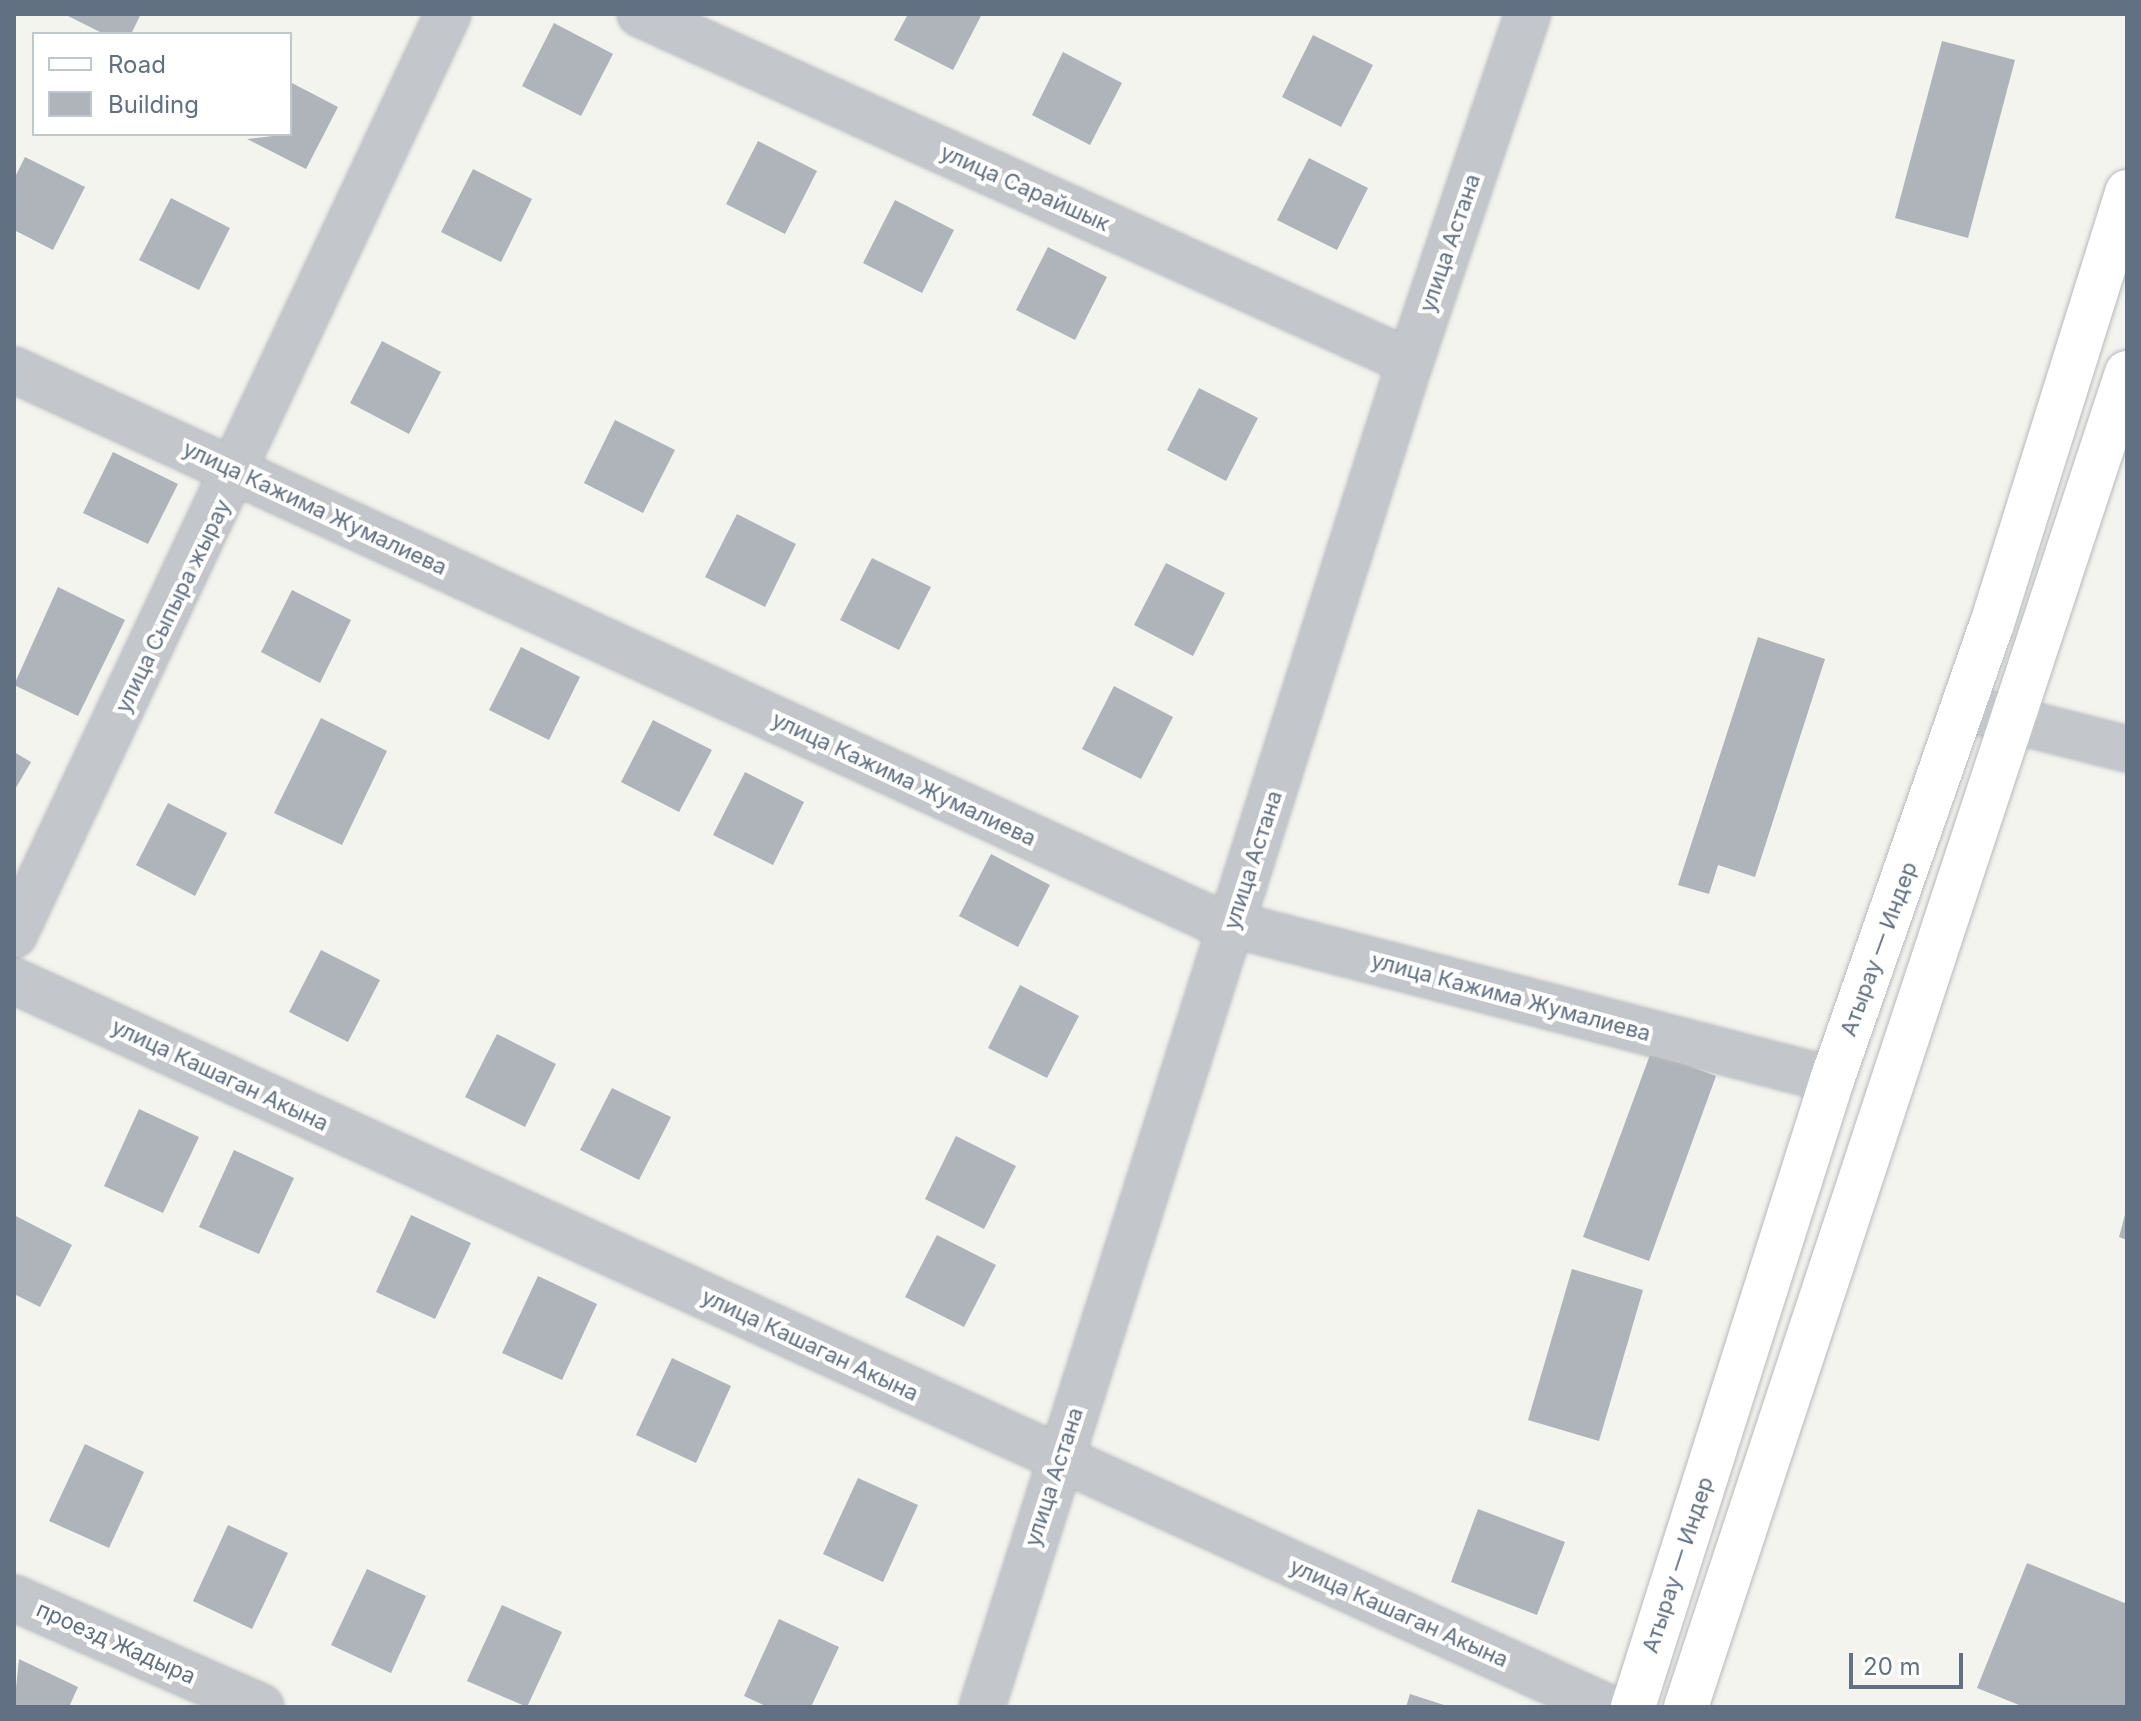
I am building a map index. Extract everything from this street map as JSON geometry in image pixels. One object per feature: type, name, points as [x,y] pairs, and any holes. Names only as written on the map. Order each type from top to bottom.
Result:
[{"type":"main road","name":"Атырау — Индер","points":[[1633,1707],[1832,1080],[1965,708],[2127,192]]},
{"type":"main road","points":[[1686,1707],[2127,373]]},
{"type":"street","name":"улица Сыпыра жырау","points":[[14,935],[237,473],[448,14]]},
{"type":"street","name":"улица Сарайшык","points":[[640,14],[1410,362]]},
{"type":"street","name":"улица Астана","points":[[982,1707],[1410,362],[1528,14]]},
{"type":"street","name":"улица Кажима Жумалиева","points":[[14,370],[1232,925],[1832,1080]]},
{"type":"street","points":[[1965,708],[2127,749]]},
{"type":"street","name":"улица Кашаган Акына","points":[[14,981],[1606,1707]]},
{"type":"street","name":"проезд Жадыра","points":[[14,1598],[261,1707]]},
{"type":"building","points":[[64,14],[141,14],[132,32],[100,32]]},
{"type":"building","points":[[908,14],[982,14],[953,70],[894,40]]},
{"type":"building","points":[[554,23],[613,54],[581,116],[522,86]]},
{"type":"building","points":[[1313,35],[1373,65],[1341,127],[1282,97]]},
{"type":"building","points":[[1942,41],[2015,60],[1968,238],[1895,218]]},
{"type":"building","points":[[1063,52],[1122,83],[1090,145],[1032,115]]},
{"type":"building","points":[[292,83],[338,107],[306,169],[247,139],[292,136]]},
{"type":"building","points":[[758,141],[817,171],[785,234],[726,204]]},
{"type":"building","points":[[25,157],[85,187],[53,250],[14,230],[14,179]]},
{"type":"building","points":[[1309,158],[1368,188],[1337,250],[1277,220]]},
{"type":"building","points":[[473,169],[532,199],[501,262],[441,232]]},
{"type":"building","points":[[171,198],[230,228],[199,290],[139,260]]},
{"type":"building","points":[[895,200],[954,230],[922,293],[863,263]]},
{"type":"building","points":[[1048,247],[1107,277],[1075,340],[1016,310]]},
{"type":"building","points":[[382,341],[441,372],[409,434],[350,403]]},
{"type":"building","points":[[1199,388],[1258,418],[1226,481],[1167,450]]},
{"type":"building","points":[[615,420],[675,450],[643,513],[584,483]]},
{"type":"building","points":[[113,452],[178,484],[148,544],[83,513]]},
{"type":"building","points":[[737,514],[796,544],[765,607],[705,577]]},
{"type":"building","points":[[872,558],[931,587],[899,650],[840,620]]},
{"type":"building","points":[[1166,563],[1225,593],[1193,656],[1134,625]]},
{"type":"building","points":[[58,587],[125,620],[78,716],[14,685]]},
{"type":"building","points":[[292,590],[351,620],[320,683],[261,652]]},
{"type":"building","points":[[1758,637],[1825,659],[1755,877],[1718,865],[1709,894],[1678,885]]},
{"type":"building","points":[[521,647],[580,677],[549,740],[489,710]]},
{"type":"building","points":[[1114,686],[1173,717],[1141,779],[1082,749]]},
{"type":"building","points":[[321,718],[387,751],[342,845],[274,813]]},
{"type":"building","points":[[653,720],[712,750],[679,812],[621,782]]},
{"type":"building","points":[[14,752],[31,762],[14,791]]},
{"type":"building","points":[[745,772],[804,802],[773,865],[713,835]]},
{"type":"building","points":[[168,803],[227,833],[195,896],[136,865]]},
{"type":"building","points":[[991,854],[1050,885],[1018,947],[959,916]]},
{"type":"building","points":[[321,950],[380,980],[348,1042],[289,1012]]},
{"type":"building","points":[[1020,985],[1079,1016],[1047,1078],[988,1048]]},
{"type":"building","points":[[497,1034],[556,1064],[525,1127],[465,1097]]},
{"type":"building","points":[[1651,1052],[1716,1076],[1649,1261],[1583,1237]]},
{"type":"building","points":[[612,1088],[671,1117],[639,1180],[580,1150]]},
{"type":"building","points":[[139,1109],[199,1137],[163,1213],[104,1186]]},
{"type":"building","points":[[956,1136],[1016,1166],[984,1229],[925,1199]]},
{"type":"building","points":[[234,1150],[294,1178],[259,1254],[199,1227]]},
{"type":"building","points":[[2127,1212],[2127,1240],[2119,1237]]},
{"type":"building","points":[[14,1215],[72,1245],[40,1307],[14,1294]]},
{"type":"building","points":[[411,1215],[471,1243],[435,1319],[376,1292]]},
{"type":"building","points":[[937,1235],[996,1265],[964,1327],[905,1297]]},
{"type":"building","points":[[1572,1269],[1643,1290],[1599,1441],[1528,1420]]},
{"type":"building","points":[[538,1276],[597,1304],[562,1380],[502,1353]]},
{"type":"building","points":[[672,1358],[731,1386],[696,1463],[636,1435]]},
{"type":"building","points":[[85,1444],[144,1472],[109,1548],[49,1521]]},
{"type":"building","points":[[858,1478],[918,1505],[883,1582],[823,1554]]},
{"type":"building","points":[[1478,1509],[1565,1542],[1537,1615],[1451,1582]]},
{"type":"building","points":[[228,1525],[288,1553],[252,1629],[193,1601]]},
{"type":"building","points":[[2027,1563],[2127,1604],[2127,1707],[2024,1707],[1977,1688]]},
{"type":"building","points":[[367,1569],[426,1596],[391,1673],[331,1645]]},
{"type":"building","points":[[502,1605],[562,1632],[527,1707],[467,1681]]},
{"type":"building","points":[[779,1619],[839,1647],[811,1707],[768,1707],[744,1696]]},
{"type":"building","points":[[19,1659],[78,1687],[69,1707],[14,1707]]},
{"type":"building","points":[[1410,1694],[1447,1706],[1447,1707],[1406,1707]]}]
